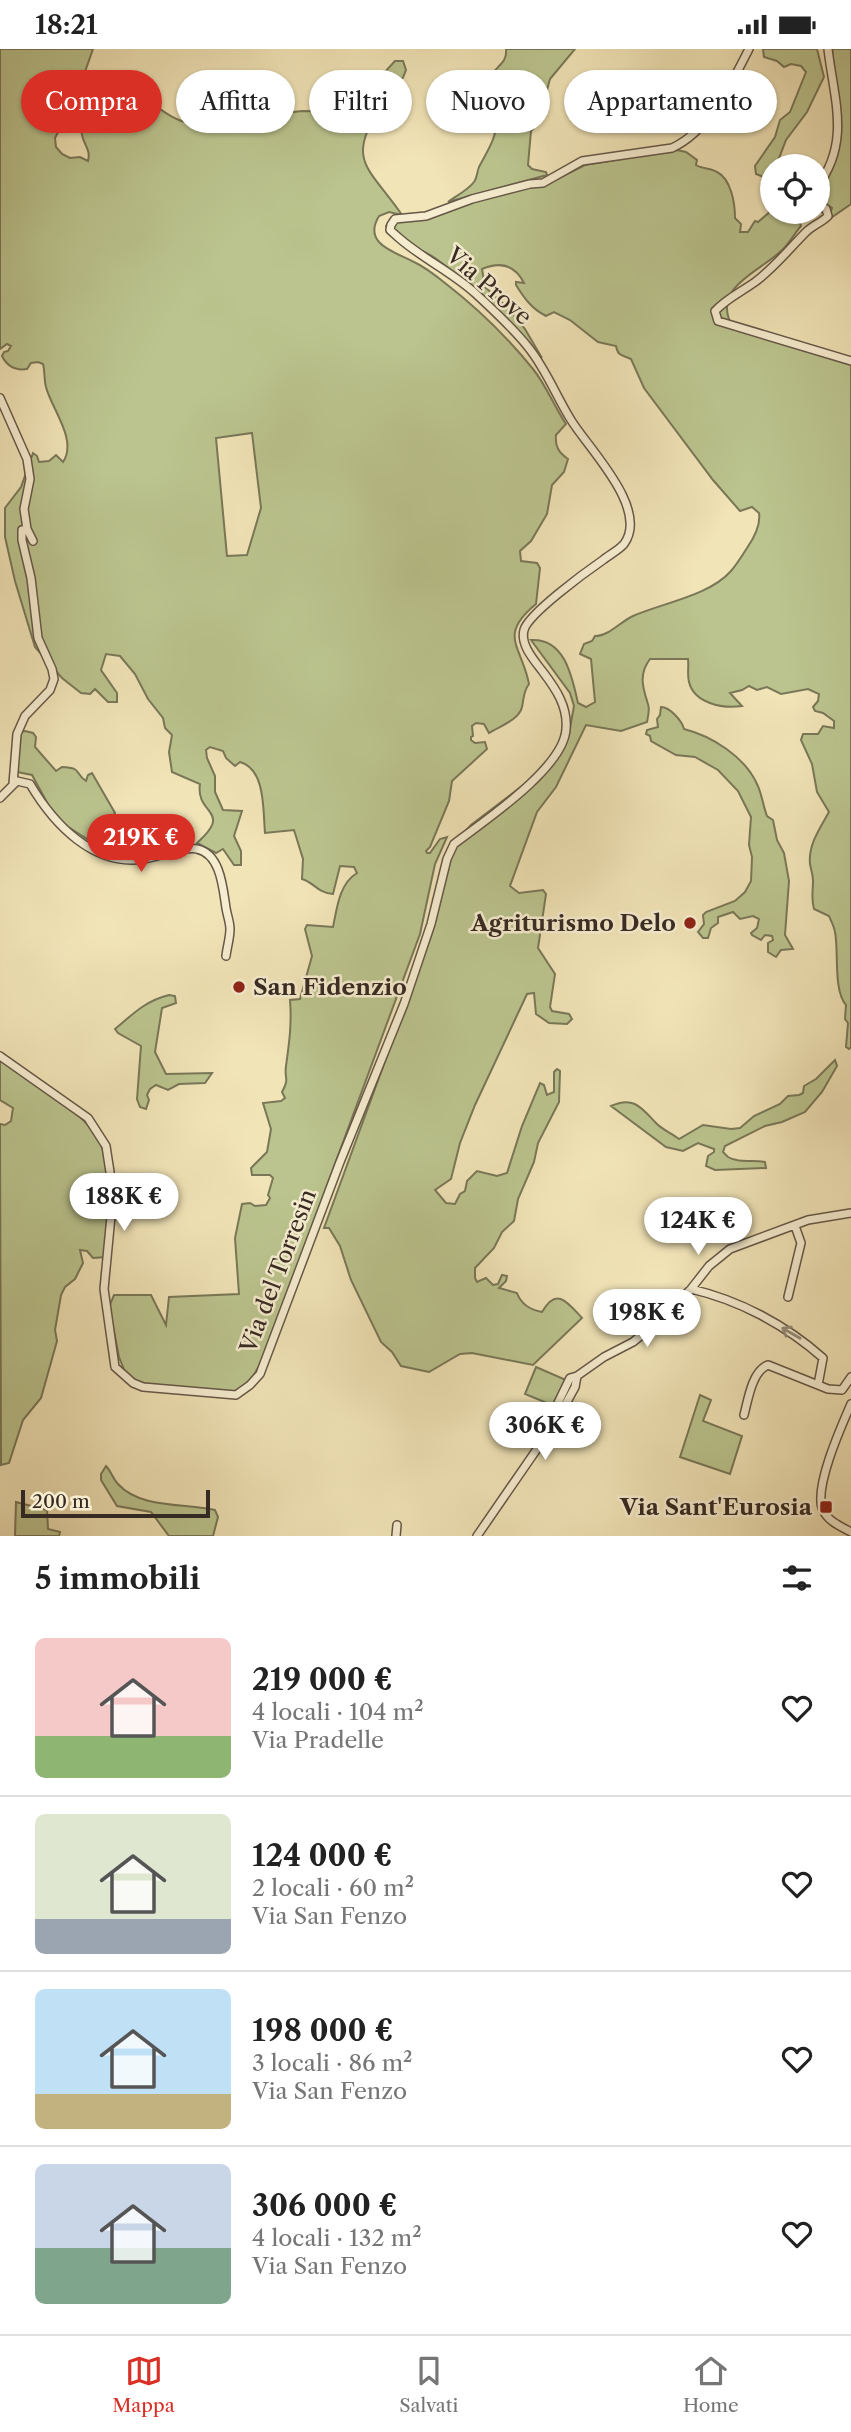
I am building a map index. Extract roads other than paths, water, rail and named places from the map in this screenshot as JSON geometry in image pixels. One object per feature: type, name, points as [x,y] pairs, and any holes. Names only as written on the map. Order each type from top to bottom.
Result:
[{"type":"street","name":"Via Prove","points":[[566,730],[564,707],[557,690],[525,645],[524,630],[530,620],[576,579],[623,545],[629,535],[627,508],[605,466],[572,422],[527,345],[458,279],[398,239],[390,230],[391,225],[395,219],[425,216],[472,199],[543,183],[582,161],[673,148],[685,142],[700,128],[728,88],[749,49]]},
{"type":"street","points":[[828,49],[839,126],[838,146],[830,168]]},
{"type":"street","points":[[819,224],[810,229],[755,282],[725,300],[715,311],[718,321],[732,327],[775,337],[851,361]]},
{"type":"street","points":[[0,398],[27,459],[30,479],[24,509],[27,529],[33,541]]},
{"type":"street","points":[[13,785],[17,734],[25,716],[45,697],[54,679],[38,638],[22,540],[22,530],[27,529]]},
{"type":"street","name":"Via del Torresin","points":[[0,1056],[88,1118],[106,1146],[112,1206],[104,1289],[115,1367],[132,1383],[143,1387],[236,1395],[260,1374],[275,1338],[340,1162],[404,1004],[431,924],[447,859],[454,844],[548,767],[563,742],[566,730]]},
{"type":"street","points":[[0,798],[21,781],[30,784],[58,825],[101,853],[136,860],[196,848],[205,853],[214,862],[225,893],[230,928],[226,956]]},
{"type":"street","points":[[556,1407],[568,1380],[633,1342],[659,1321],[691,1289],[709,1266],[730,1249],[808,1220],[851,1213]]},
{"type":"street","points":[[788,1297],[801,1243],[795,1226]]},
{"type":"street","points":[[691,1289],[735,1303],[799,1336],[823,1358],[818,1385]]},
{"type":"street","points":[[744,1415],[756,1378],[762,1368],[768,1365],[828,1389],[842,1390],[851,1377]]},
{"type":"street","points":[[477,1536],[557,1420],[575,1387],[577,1376]]},
{"type":"street","points":[[851,1404],[834,1443],[821,1499],[827,1517],[851,1532]]},
{"type":"street","points":[[396,1536],[397,1525]]},
{"type":"place","name":"Agriturismo Delo","points":[[690,923]]},
{"type":"place","name":"San Fidenzio","points":[[239,987]]},
{"type":"place","name":"Via Sant'Eurosia","points":[[826,1507]]}]
